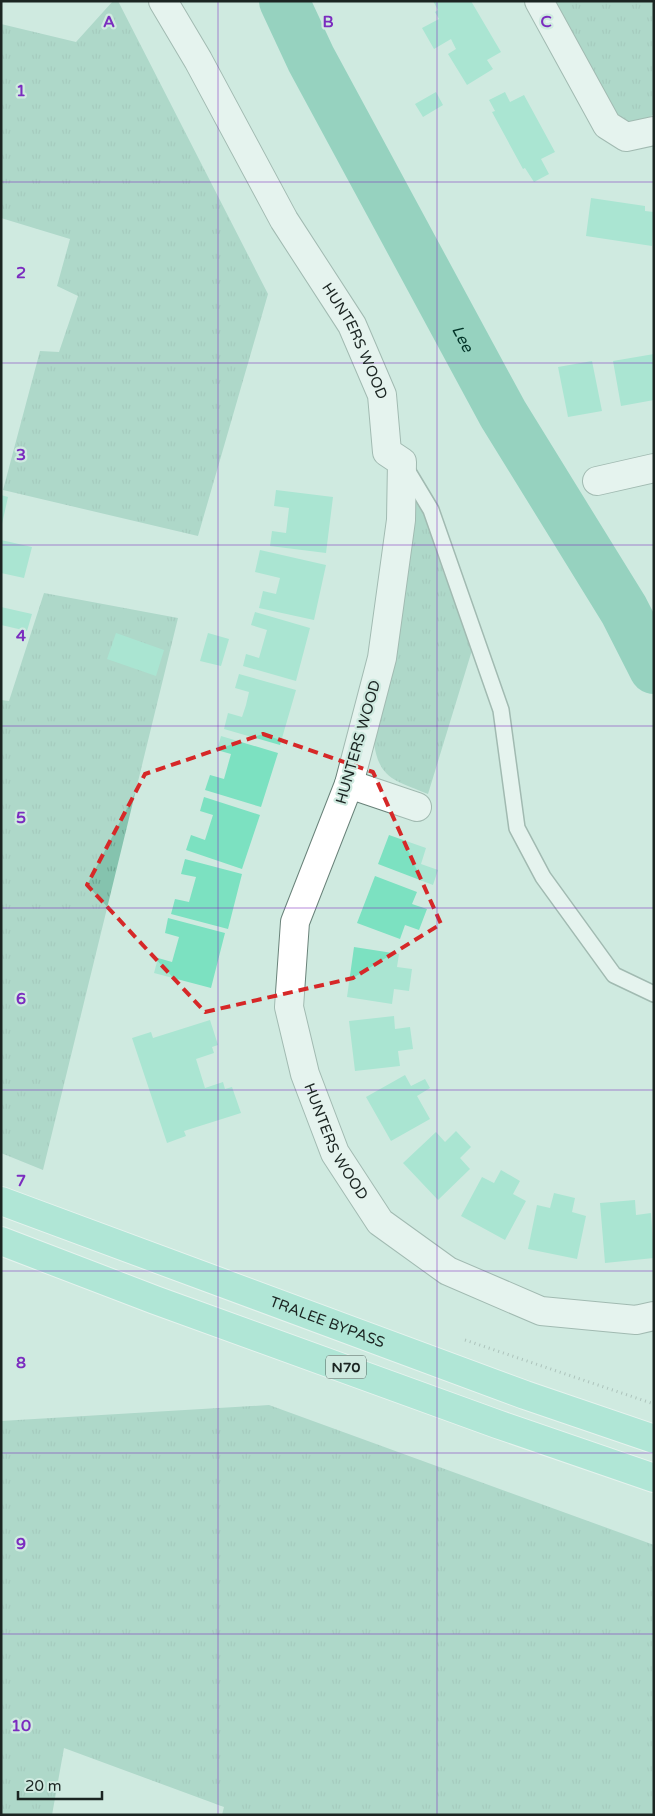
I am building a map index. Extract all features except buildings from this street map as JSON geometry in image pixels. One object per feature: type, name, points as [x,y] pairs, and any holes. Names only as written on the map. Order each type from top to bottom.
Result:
[{"type":"main road","name":"TRALEE BYPASS","points":[[1,1201],[525,1395],[654,1439]]},
{"type":"main road","name":"N70","points":[[1,1241],[156,1300],[498,1424],[654,1478]]},
{"type":"street","name":"HUNTERS WOOD","points":[[162,1],[198,60],[284,220],[352,325],[382,395],[387,452],[402,462],[402,520],[382,658],[349,784],[295,922],[289,1007],[305,1074],[335,1153],[380,1222],[448,1271],[541,1311],[636,1320],[654,1316]]},
{"type":"street","points":[[539,1],[607,125],[626,137],[654,131]]},
{"type":"street","points":[[597,481],[654,468]]},
{"type":"street","points":[[349,784],[418,807]]},
{"type":"lane","points":[[402,462],[430,510],[501,710],[517,828],[543,877],[614,975],[654,994]]},
{"type":"highlighted area","points":[[263,734],[373,772],[441,924],[353,978],[205,1012],[87,885],[145,774]]},
{"type":"green space","points":[[113,1],[118,1],[268,294],[198,536],[3,490],[40,351],[59,352],[78,296],[57,286],[70,239],[1,218],[1,24],[76,42]]},
{"type":"green space","points":[[552,1],[651,1],[654,6],[654,114],[637,123],[629,123],[619,118]]},
{"type":"green space","points":[[417,502],[422,504],[444,574],[473,647],[428,794],[391,778],[380,765],[374,743],[398,638],[408,508]]},
{"type":"green space","points":[[44,593],[178,618],[43,1170],[1,1153],[1,700],[9,701]]},
{"type":"green space","points":[[269,1405],[654,1545],[654,1815],[222,1815],[224,1807],[64,1748],[52,1815],[1,1815],[1,1421]]},
{"type":"waterway","name":"Lee","points":[[284,1],[311,59],[503,414],[624,610],[654,669]]}]
